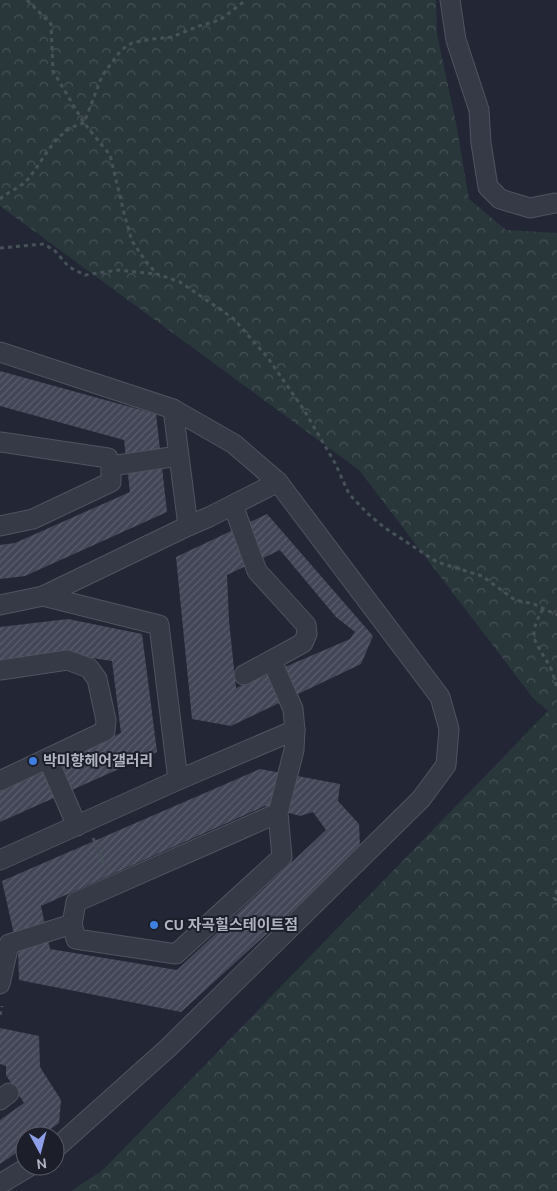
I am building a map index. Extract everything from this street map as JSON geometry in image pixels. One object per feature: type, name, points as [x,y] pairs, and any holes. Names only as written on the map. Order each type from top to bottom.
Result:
[{"type":"lane","points":[[450,0],[456,40],[479,110],[481,143],[488,187],[500,199],[530,208],[555,203]]},
{"type":"lane","points":[[0,352],[173,409],[234,444],[278,482],[440,697],[449,729],[446,765],[421,799],[169,1047],[65,1140]]},
{"type":"lane","points":[[173,409],[188,526]]},
{"type":"lane","points":[[0,442],[108,458],[111,482],[33,518],[0,526]]},
{"type":"lane","points":[[110,466],[178,456]]},
{"type":"lane","points":[[0,605],[43,596],[278,482]]},
{"type":"lane","points":[[232,505],[257,571],[306,625],[307,634],[303,643],[244,675]]},
{"type":"lane","points":[[43,596],[159,625],[178,780]]},
{"type":"lane","points":[[0,670],[67,660],[89,668],[97,679],[106,720],[105,731],[0,782]]},
{"type":"lane","points":[[272,661],[293,709],[295,730],[294,750],[278,813],[282,857],[176,954],[76,939],[72,924],[76,902],[278,813]]},
{"type":"lane","points":[[0,860],[295,730]]},
{"type":"lane","points":[[48,759],[77,826]]},
{"type":"lane","points":[[0,984],[9,944],[72,924]]},
{"type":"lane","points":[[0,1184],[15,1175]]},
{"type":"path","points":[[27,0],[50,24],[52,71],[84,123],[110,155],[132,241],[157,274]]},
{"type":"path","points":[[84,123],[102,76],[122,50],[132,43],[172,37],[220,20],[246,0]]},
{"type":"path","points":[[0,198],[28,180],[42,158],[60,136],[76,125],[84,123]]},
{"type":"path","points":[[0,248],[44,244],[55,251],[69,267],[85,275],[118,270],[157,274],[180,282],[234,319],[268,358],[304,410],[335,463],[349,494],[367,513],[384,528],[437,562],[482,576],[515,600],[534,604],[557,615]]},
{"type":"path","points":[[543,609],[533,632],[535,642],[552,671],[557,687]]},
{"type":"path","points":[[94,841],[109,876]]},
{"type":"path","points":[[557,890],[554,898],[557,901]]},
{"type":"path","points":[[0,1015],[2,1006]]},
{"type":"green space","points":[[0,0],[436,0],[437,34],[456,123],[469,199],[506,230],[557,233],[557,1191],[71,1191],[103,1170],[548,711],[533,698],[359,470],[0,206]]},
{"type":"building","points":[[0,371],[156,414],[167,512],[25,576],[0,579],[0,545],[15,543],[130,492],[124,440],[0,406]]},
{"type":"building","points":[[267,514],[373,636],[361,664],[231,726],[192,719],[176,557]],"holes":[[[280,550],[336,617],[355,632],[350,639],[236,688],[229,621],[227,575]]]},
{"type":"building","points":[[68,619],[142,634],[157,752],[0,822],[0,787],[121,733],[112,661],[66,654],[0,662],[0,627]]},
{"type":"building","points":[[260,769],[340,784],[338,801],[359,824],[360,849],[181,1012],[19,980],[18,952],[2,881]],"holes":[[[265,806],[300,816],[313,812],[326,830],[177,970],[50,949],[41,906]]]},
{"type":"building","points":[[0,1028],[39,1036],[40,1067],[61,1100],[59,1123],[55,1126],[15,1126],[15,1154],[0,1164],[0,1120],[24,1103],[6,1075],[6,1066],[0,1064]]},
{"type":"place","name":"박미향헤어갤러리","points":[[33,761]]},
{"type":"place","name":"CU 자곡힐스테이트점","points":[[154,925]]}]
